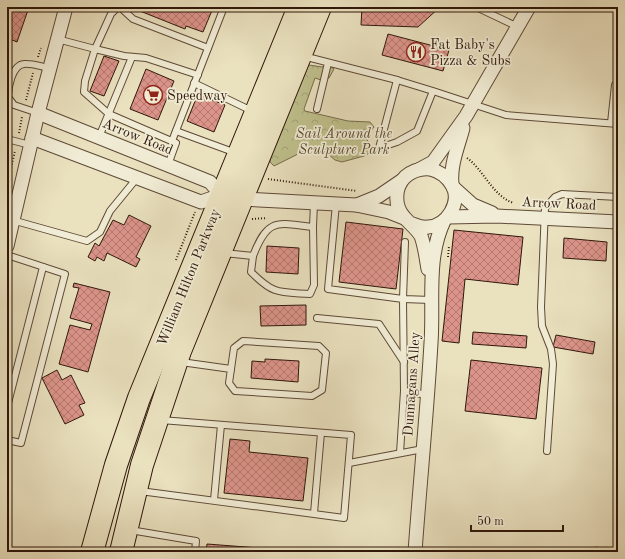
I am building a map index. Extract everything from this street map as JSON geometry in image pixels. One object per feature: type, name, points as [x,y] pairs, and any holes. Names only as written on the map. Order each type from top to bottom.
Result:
[{"type":"highway","name":"William Hilton Parkway","points":[[92,552],[116,465],[139,398],[298,7]]},
{"type":"highway","name":"William Hilton Parkway","points":[[121,552],[142,465],[176,362],[320,7]]},
{"type":"street","points":[[8,240],[10,220],[66,7]]},
{"type":"street","points":[[356,205],[379,196],[405,178],[433,162],[473,105],[529,7]]},
{"type":"street","name":"Arrow Road","points":[[38,113],[210,182],[221,195]]},
{"type":"street","points":[[31,142],[137,178],[201,202],[221,195],[242,199],[356,205],[389,212],[428,227],[436,225],[446,219],[454,203],[451,174],[466,116]]},
{"type":"street","points":[[420,169],[429,169],[438,172],[446,177],[452,186]]},
{"type":"street","points":[[405,178],[399,185],[396,198],[399,210],[420,235],[426,253],[431,297]]},
{"type":"street","name":"Arrow Road","points":[[452,186],[473,205],[498,216]]},
{"type":"street","name":"Arrow Road","points":[[446,219],[498,216],[618,222]]},
{"type":"street","name":"Dunnagans Alley","points":[[415,552],[432,341],[431,297],[435,246],[446,219]]},
{"type":"lane","points":[[168,165],[176,143],[109,114],[84,92],[85,81],[95,49],[111,14],[119,7],[133,19],[208,48]]},
{"type":"lane","points":[[172,141],[224,7]]},
{"type":"lane","points":[[476,7],[518,27]]},
{"type":"lane","points":[[57,39],[132,57],[146,58],[198,75]]},
{"type":"lane","points":[[300,56],[397,80],[506,115],[618,124]]},
{"type":"lane","points":[[99,137],[132,57]]},
{"type":"lane","points":[[317,109],[328,63]]},
{"type":"lane","points":[[38,113],[14,105],[8,97],[8,90],[16,69],[20,65],[25,64],[50,68]]},
{"type":"lane","points":[[397,80],[379,148],[397,142],[417,131],[433,91]]},
{"type":"lane","points":[[194,83],[255,112]]},
{"type":"lane","points":[[611,123],[615,85]]},
{"type":"lane","points":[[176,131],[238,154]]},
{"type":"lane","points":[[7,139],[31,142]]},
{"type":"lane","points":[[10,220],[87,241],[100,232],[110,211],[137,178]]},
{"type":"lane","points":[[547,451],[553,364],[551,349],[542,326],[541,307],[546,208],[548,203],[555,197],[562,194],[618,197]]},
{"type":"lane","points":[[314,203],[314,227],[314,285],[310,294],[279,292],[265,286],[251,272],[253,256],[258,244],[269,227],[279,223],[314,227]]},
{"type":"lane","points":[[336,204],[328,289],[403,299],[431,297]]},
{"type":"lane","points":[[400,453],[404,391],[403,299],[405,242]]},
{"type":"lane","points":[[221,252],[253,256]]},
{"type":"lane","points":[[7,255],[65,274],[21,443],[7,440]]},
{"type":"lane","points":[[7,407],[43,267]]},
{"type":"lane","points":[[317,318],[379,324],[404,362]]},
{"type":"lane","points":[[243,341],[318,346],[326,353],[322,390],[312,396],[235,392],[229,383],[231,369],[234,348],[243,341]]},
{"type":"lane","points":[[176,362],[231,369]]},
{"type":"lane","points":[[404,391],[427,395]]},
{"type":"lane","points":[[136,491],[344,518],[351,435],[157,420]]},
{"type":"lane","points":[[214,500],[221,425]]},
{"type":"lane","points":[[314,513],[321,433]]},
{"type":"lane","points":[[349,463],[423,449]]},
{"type":"lane","points":[[126,530],[196,541],[195,552]]},
{"type":"path","points":[[456,153],[473,163],[498,193],[510,202],[516,204]]},
{"type":"green space","name":"Sail Around the Sculpture Park","points":[[309,65],[322,67],[329,65],[334,69],[329,78],[321,80],[315,78],[304,109],[305,111],[348,121],[370,122],[374,127],[365,137],[372,147],[371,152],[364,156],[342,162],[335,160],[327,153],[316,149],[308,149],[274,166],[270,162],[270,156],[303,75]]},
{"type":"water","points":[[596,547],[618,550],[618,552],[581,552]]},
{"type":"building","points":[[7,7],[29,7],[17,42],[10,39],[7,48]]},
{"type":"building","points":[[136,7],[213,8],[203,32],[186,26],[185,29],[135,9]]},
{"type":"building","points":[[362,7],[440,7],[418,27],[361,25]]},
{"type":"building","name":"Fat Baby's Pizza & Subs","points":[[388,34],[449,50],[443,71],[382,55]]},
{"type":"building","points":[[104,56],[119,61],[104,96],[90,91]]},
{"type":"building","points":[[146,69],[174,81],[158,120],[130,109]]},
{"type":"building","points":[[198,94],[225,105],[214,132],[187,121]]},
{"type":"building","points":[[129,215],[151,226],[136,257],[140,259],[136,267],[107,253],[104,261],[97,257],[95,261],[88,257],[95,243],[99,246],[113,220],[124,225]]},
{"type":"building","points":[[346,222],[403,229],[396,289],[339,282]]},
{"type":"building","points":[[454,230],[523,237],[518,285],[465,279],[459,343],[442,341]]},
{"type":"building","points":[[564,238],[607,242],[606,261],[563,258]]},
{"type":"building","points":[[267,246],[299,248],[298,274],[266,272]]},
{"type":"building","points":[[74,283],[110,292],[88,372],[59,364],[70,325],[90,330],[92,324],[70,318],[79,288],[73,287]]},
{"type":"building","points":[[306,305],[306,325],[261,326],[260,306]]},
{"type":"building","points":[[473,332],[527,336],[526,348],[472,344]]},
{"type":"building","points":[[556,335],[595,342],[593,354],[553,347]]},
{"type":"building","points":[[265,359],[299,361],[298,382],[251,378],[252,361],[265,362]]},
{"type":"building","points":[[471,360],[542,368],[536,419],[465,411]]},
{"type":"building","points":[[57,370],[62,380],[71,375],[85,403],[79,405],[84,415],[65,424],[42,378]]},
{"type":"building","points":[[230,439],[250,441],[249,452],[308,458],[303,501],[224,493]]},
{"type":"building","points":[[207,544],[272,549],[272,552],[206,552]]},
{"type":"place","name":"Fat Baby's Pizza & Subs","points":[[416,52]]},
{"type":"place","name":"Speedway","points":[[153,95]]}]
